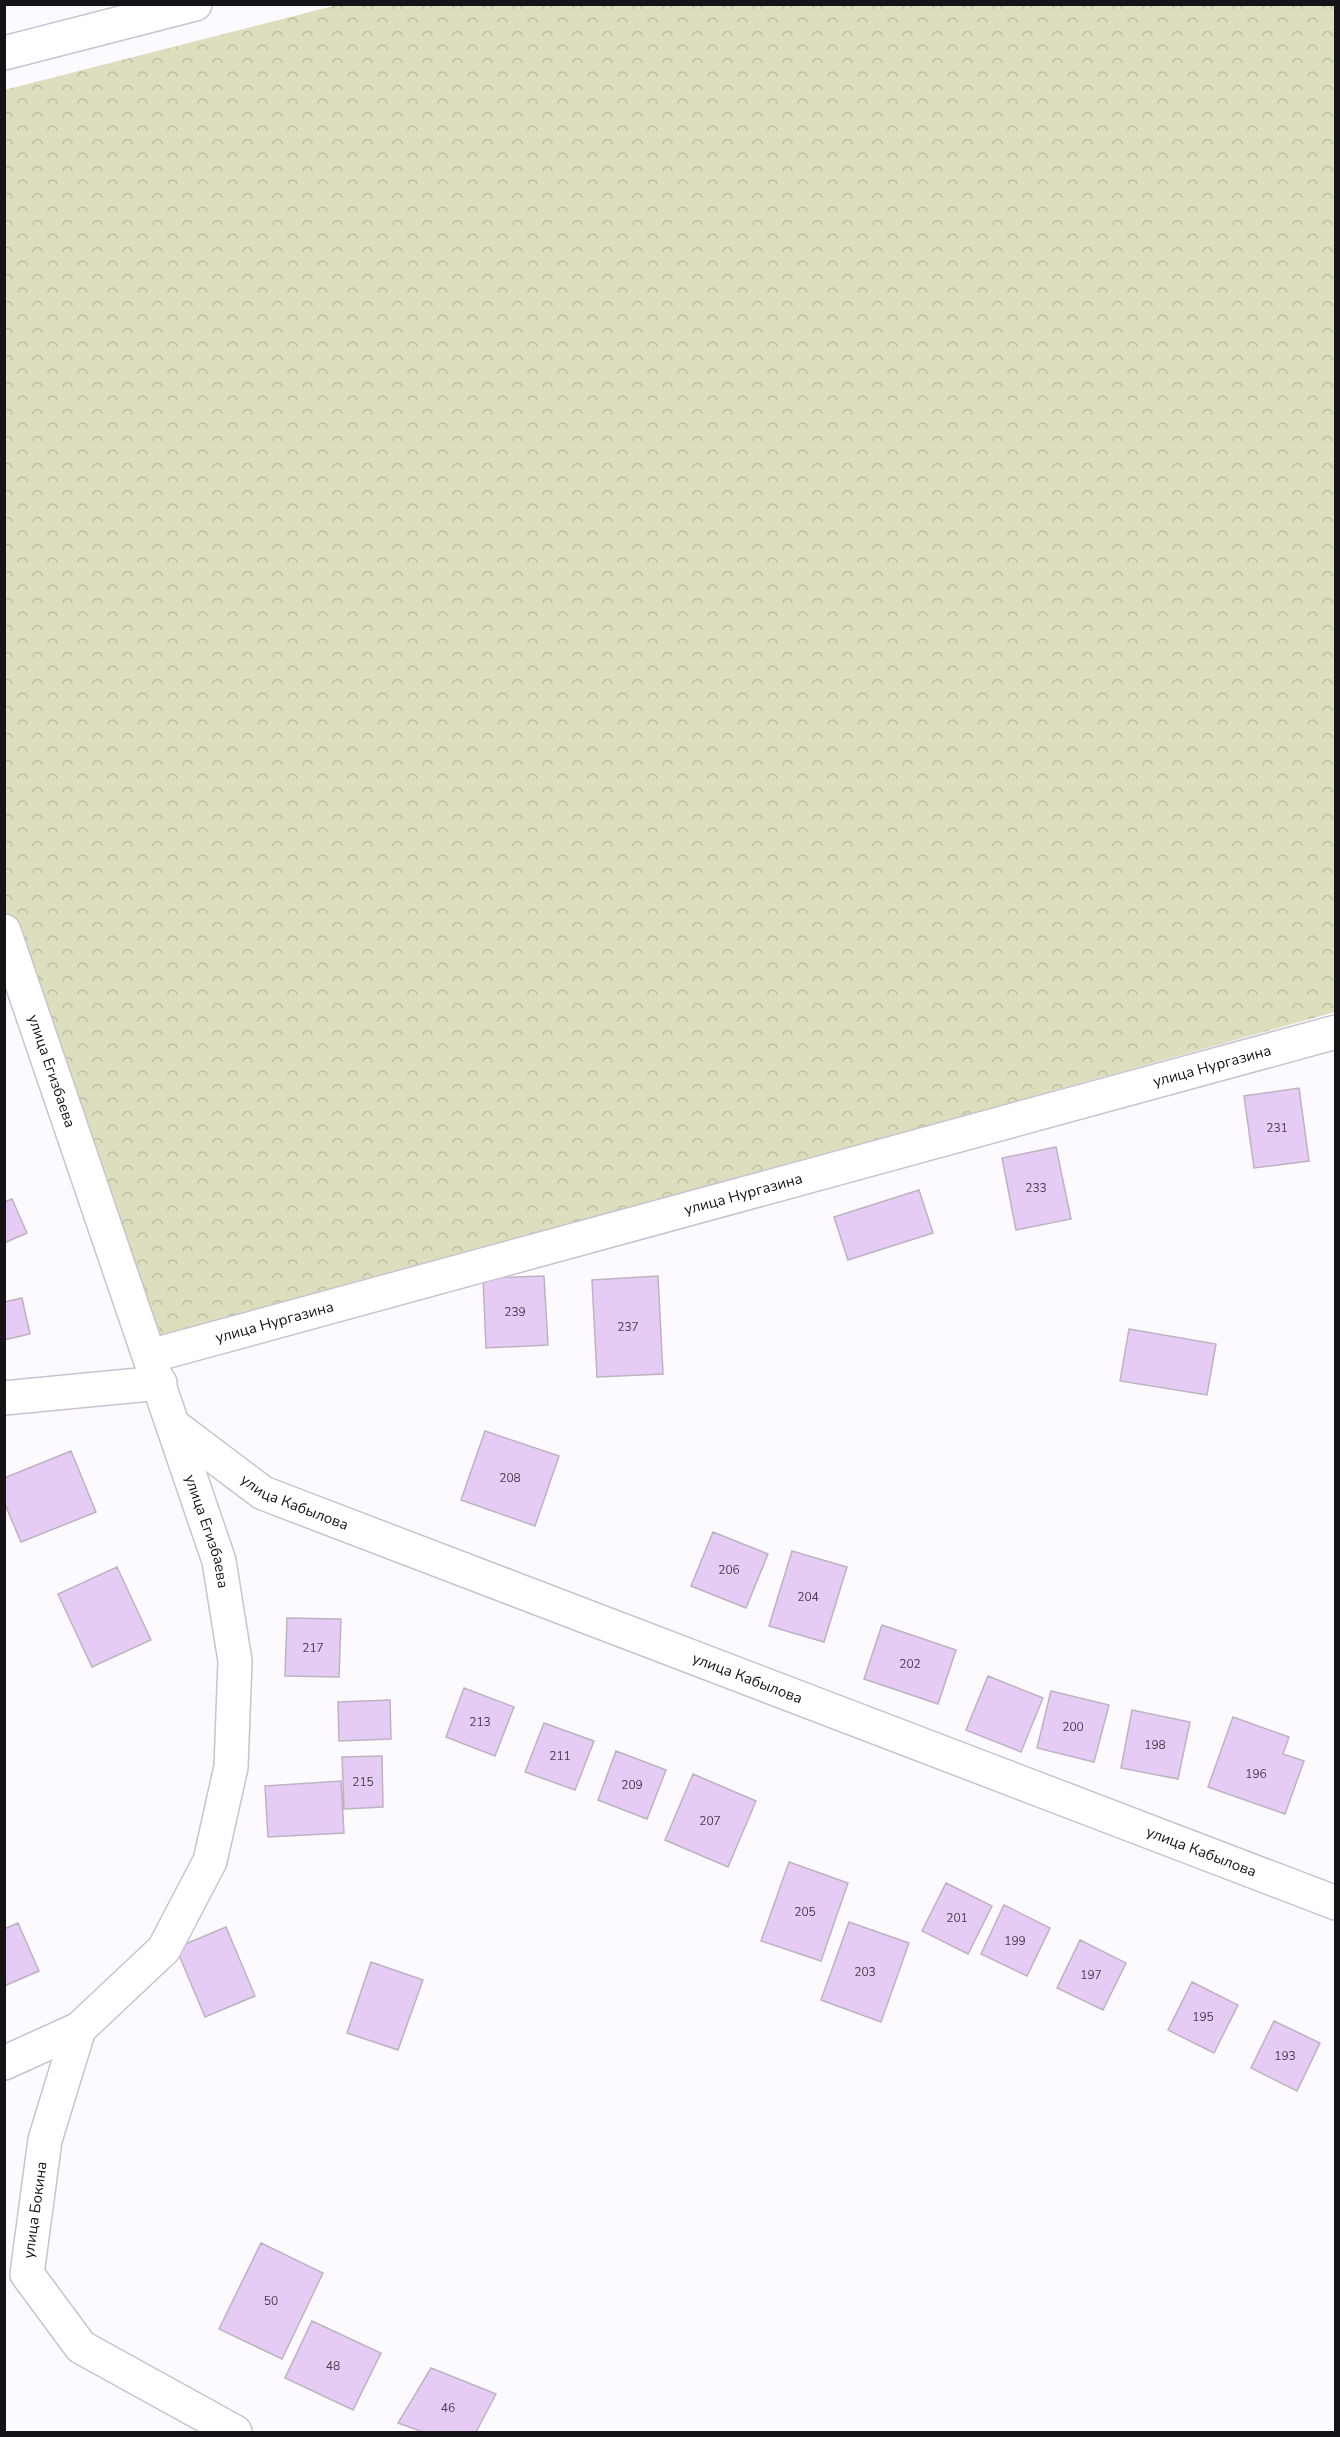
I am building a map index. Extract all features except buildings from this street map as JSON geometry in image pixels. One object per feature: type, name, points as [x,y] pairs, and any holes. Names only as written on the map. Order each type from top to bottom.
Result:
[{"type":"street","points":[[4,52],[195,4]]},
{"type":"street","name":"улица Егизбаева","points":[[4,931],[219,1561],[236,1661],[231,1767],[210,1861],[164,1949],[80,2029],[4,2063]]},
{"type":"street","name":"улица Нургазина","points":[[4,1398],[155,1370],[1335,1032]]},
{"type":"street","name":"улица Кабылова","points":[[174,1426],[263,1493],[1335,1904]]},
{"type":"street","name":"улица Бокина","points":[[80,2029],[45,2140],[27,2274],[81,2347],[235,2433]]},
{"type":"green space","points":[[337,5],[1335,5],[1335,1012],[150,1344],[5,908],[4,90]]}]
